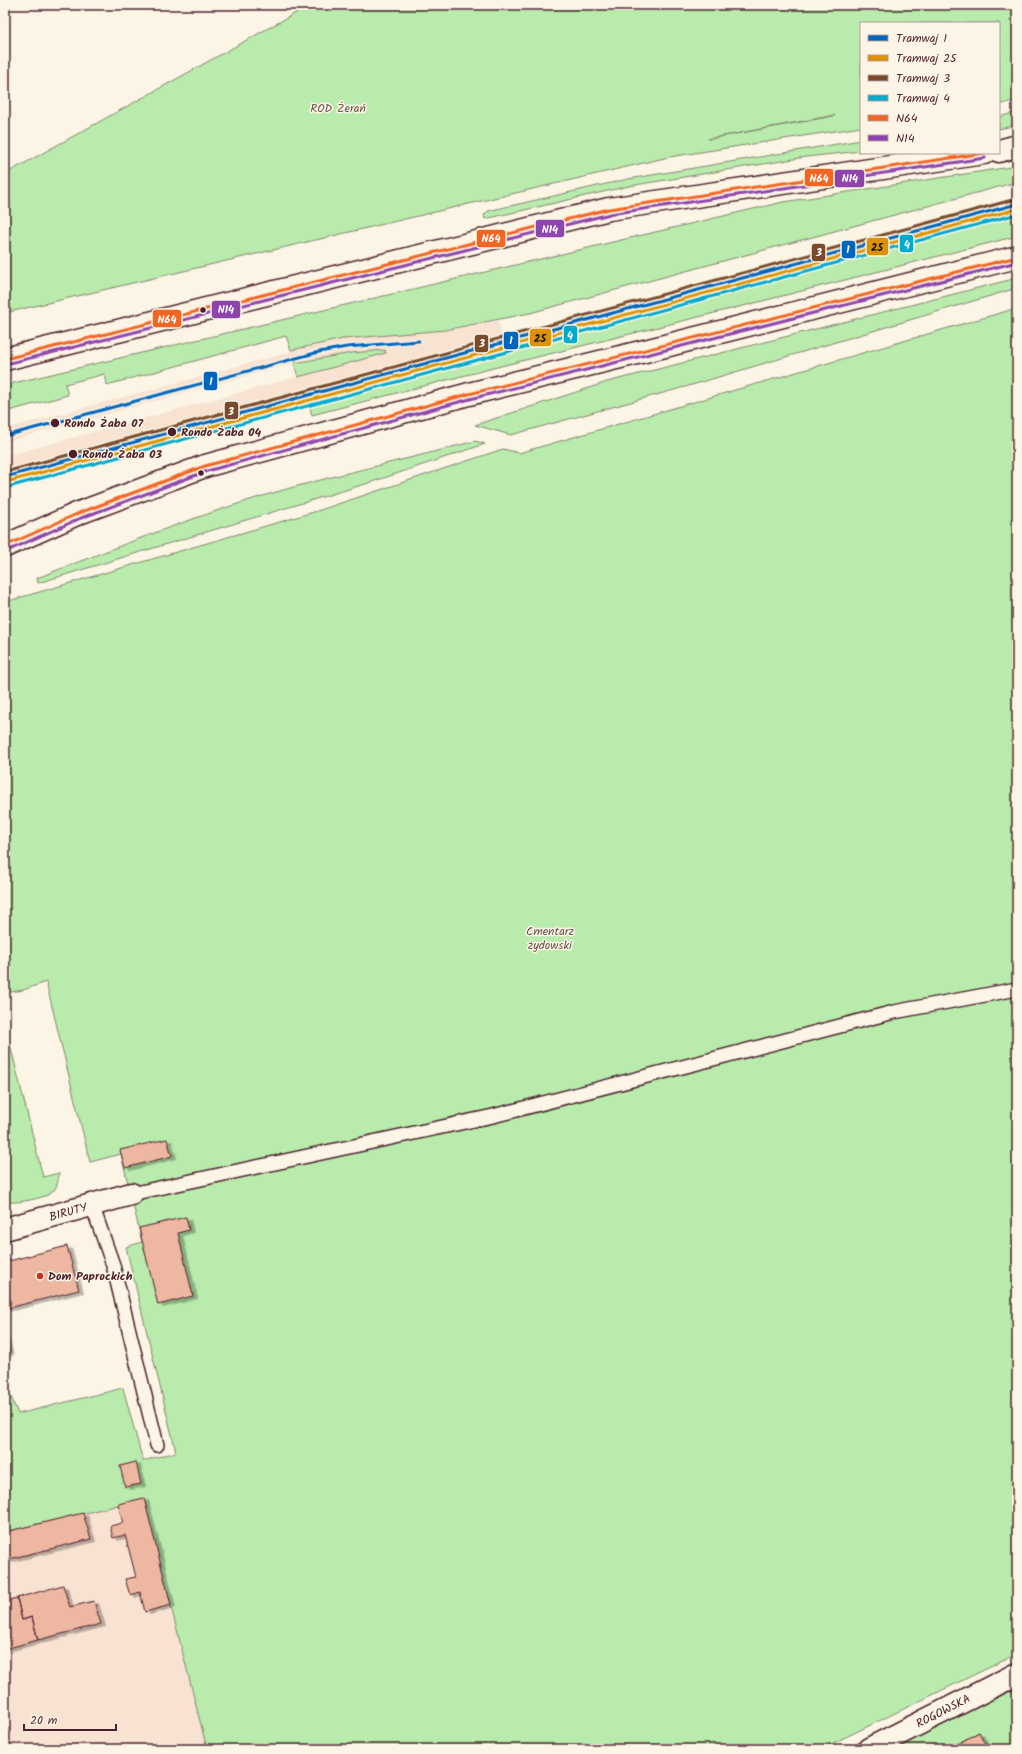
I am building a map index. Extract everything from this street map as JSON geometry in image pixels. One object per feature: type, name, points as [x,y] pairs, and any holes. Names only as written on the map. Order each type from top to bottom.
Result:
[{"type":"main road","points":[[1000,151],[1017,146]]},
{"type":"main road","points":[[5,359],[609,210],[977,154]]},
{"type":"main road","points":[[5,546],[79,513],[205,466],[469,394],[649,350],[1017,256]]},
{"type":"main road","name":"BIRUTY","points":[[5,1229],[130,1194]]},
{"type":"main road","name":"ROGOWSKA","points":[[869,1749],[1017,1674]]},
{"type":"lane","points":[[130,1194],[493,1116],[894,1012],[1017,988]]},
{"type":"lane","points":[[92,1205],[113,1265],[157,1445]]},
{"type":"shaded area","points":[[498,321],[505,349],[308,401],[5,486],[5,456],[386,353],[385,350],[352,353],[294,363],[5,442],[5,429],[291,352],[291,350],[304,347],[343,339],[445,330]]},
{"type":"shaded area","points":[[144,1498],[207,1749],[5,1749],[5,1532]]},
{"type":"green space","name":"ROD Żerań","points":[[310,5],[1017,5],[1017,100],[1000,105],[1000,22],[860,22],[860,127],[669,157],[5,313],[5,174]],"holes":[[[835,115],[834,116],[708,139]]]},
{"type":"green space","points":[[1017,112],[1017,125],[1000,129],[1000,117]]},
{"type":"green space","points":[[860,140],[860,151],[806,157],[629,186],[485,219],[484,215],[488,211],[628,179]]},
{"type":"green space","points":[[1017,166],[1017,182],[530,313],[445,330],[343,339],[291,350],[286,336],[107,385],[105,374],[65,384],[68,395],[5,412],[5,385],[783,202]]},
{"type":"green space","points":[[1017,211],[1017,236],[312,415],[308,401],[415,374]]},
{"type":"green space","points":[[1017,278],[1017,288],[685,387],[511,435],[475,425],[607,382]]},
{"type":"green space","name":"Cmentarz żydowski","points":[[1017,308],[1017,1654],[821,1749],[207,1749],[144,1499],[5,1532],[5,1390],[7,1396],[11,1397],[18,1414],[123,1388],[143,1461],[176,1452],[126,1247],[142,1242],[121,1154],[90,1162],[46,982],[23,990],[5,993],[5,602],[317,511],[503,449],[519,453]]},
{"type":"green space","points":[[385,350],[386,353],[298,377],[294,363],[352,353]]},
{"type":"green space","points":[[475,441],[485,444],[372,482],[38,583],[37,578],[162,530],[258,497]]},
{"type":"green space","points":[[5,1024],[43,1177],[59,1173],[56,1186],[51,1193],[21,1202],[5,1201],[5,1144],[9,1108]]},
{"type":"green space","points":[[1017,1688],[1017,1749],[988,1749],[979,1732],[947,1749],[903,1749],[901,1743]]},
{"type":"building","points":[[167,1139],[172,1156],[125,1168],[120,1150]]},
{"type":"building","points":[[186,1217],[189,1230],[178,1233],[193,1296],[158,1305],[139,1228]]},
{"type":"building","name":"Dom Paprockich","points":[[67,1246],[79,1290],[5,1309],[5,1262]]},
{"type":"building","points":[[5,1338],[9,1353],[5,1353]]},
{"type":"building","points":[[136,1462],[141,1484],[125,1487],[120,1466]]},
{"type":"building","points":[[144,1498],[171,1605],[145,1612],[140,1592],[130,1595],[125,1579],[136,1577],[125,1535],[113,1538],[110,1526],[123,1523],[118,1504]]},
{"type":"building","points":[[83,1513],[91,1539],[5,1560],[5,1532]]},
{"type":"building","points":[[63,1585],[70,1607],[94,1601],[101,1624],[38,1640],[32,1617],[22,1620],[17,1598]]},
{"type":"building","points":[[17,1598],[22,1620],[32,1617],[38,1640],[5,1649],[5,1601]]},
{"type":"building","points":[[979,1732],[988,1749],[965,1749],[961,1742]]},
{"type":"tram line","name":"3","points":[[5,472],[1016,199]]},
{"type":"tram line","name":"1","points":[[5,477],[1017,204]]},
{"type":"tram line","name":"25","points":[[6,482],[1017,209]]},
{"type":"tram line","name":"4","points":[[8,487],[1017,214]]},
{"type":"tram line","name":"1","points":[[5,436],[319,352],[347,347],[419,341]]},
{"type":"transit line","name":"N64","points":[[5,359],[609,209],[977,154]]},
{"type":"transit line","name":"N14","points":[[6,364],[610,214],[985,158]]},
{"type":"transit line","name":"N64","points":[[5,546],[79,513],[205,466],[469,394],[1017,257]]},
{"type":"transit line","name":"N14","points":[[7,551],[81,518],[207,471],[470,399],[1017,262]]},
{"type":"place","name":"Rondo Żaba 07","points":[[55,423]]},
{"type":"place","name":"Rondo Żaba 04","points":[[172,432]]},
{"type":"place","name":"Rondo Żaba 03","points":[[73,454]]},
{"type":"place","name":"Dom Paprockich","points":[[40,1276]]}]
